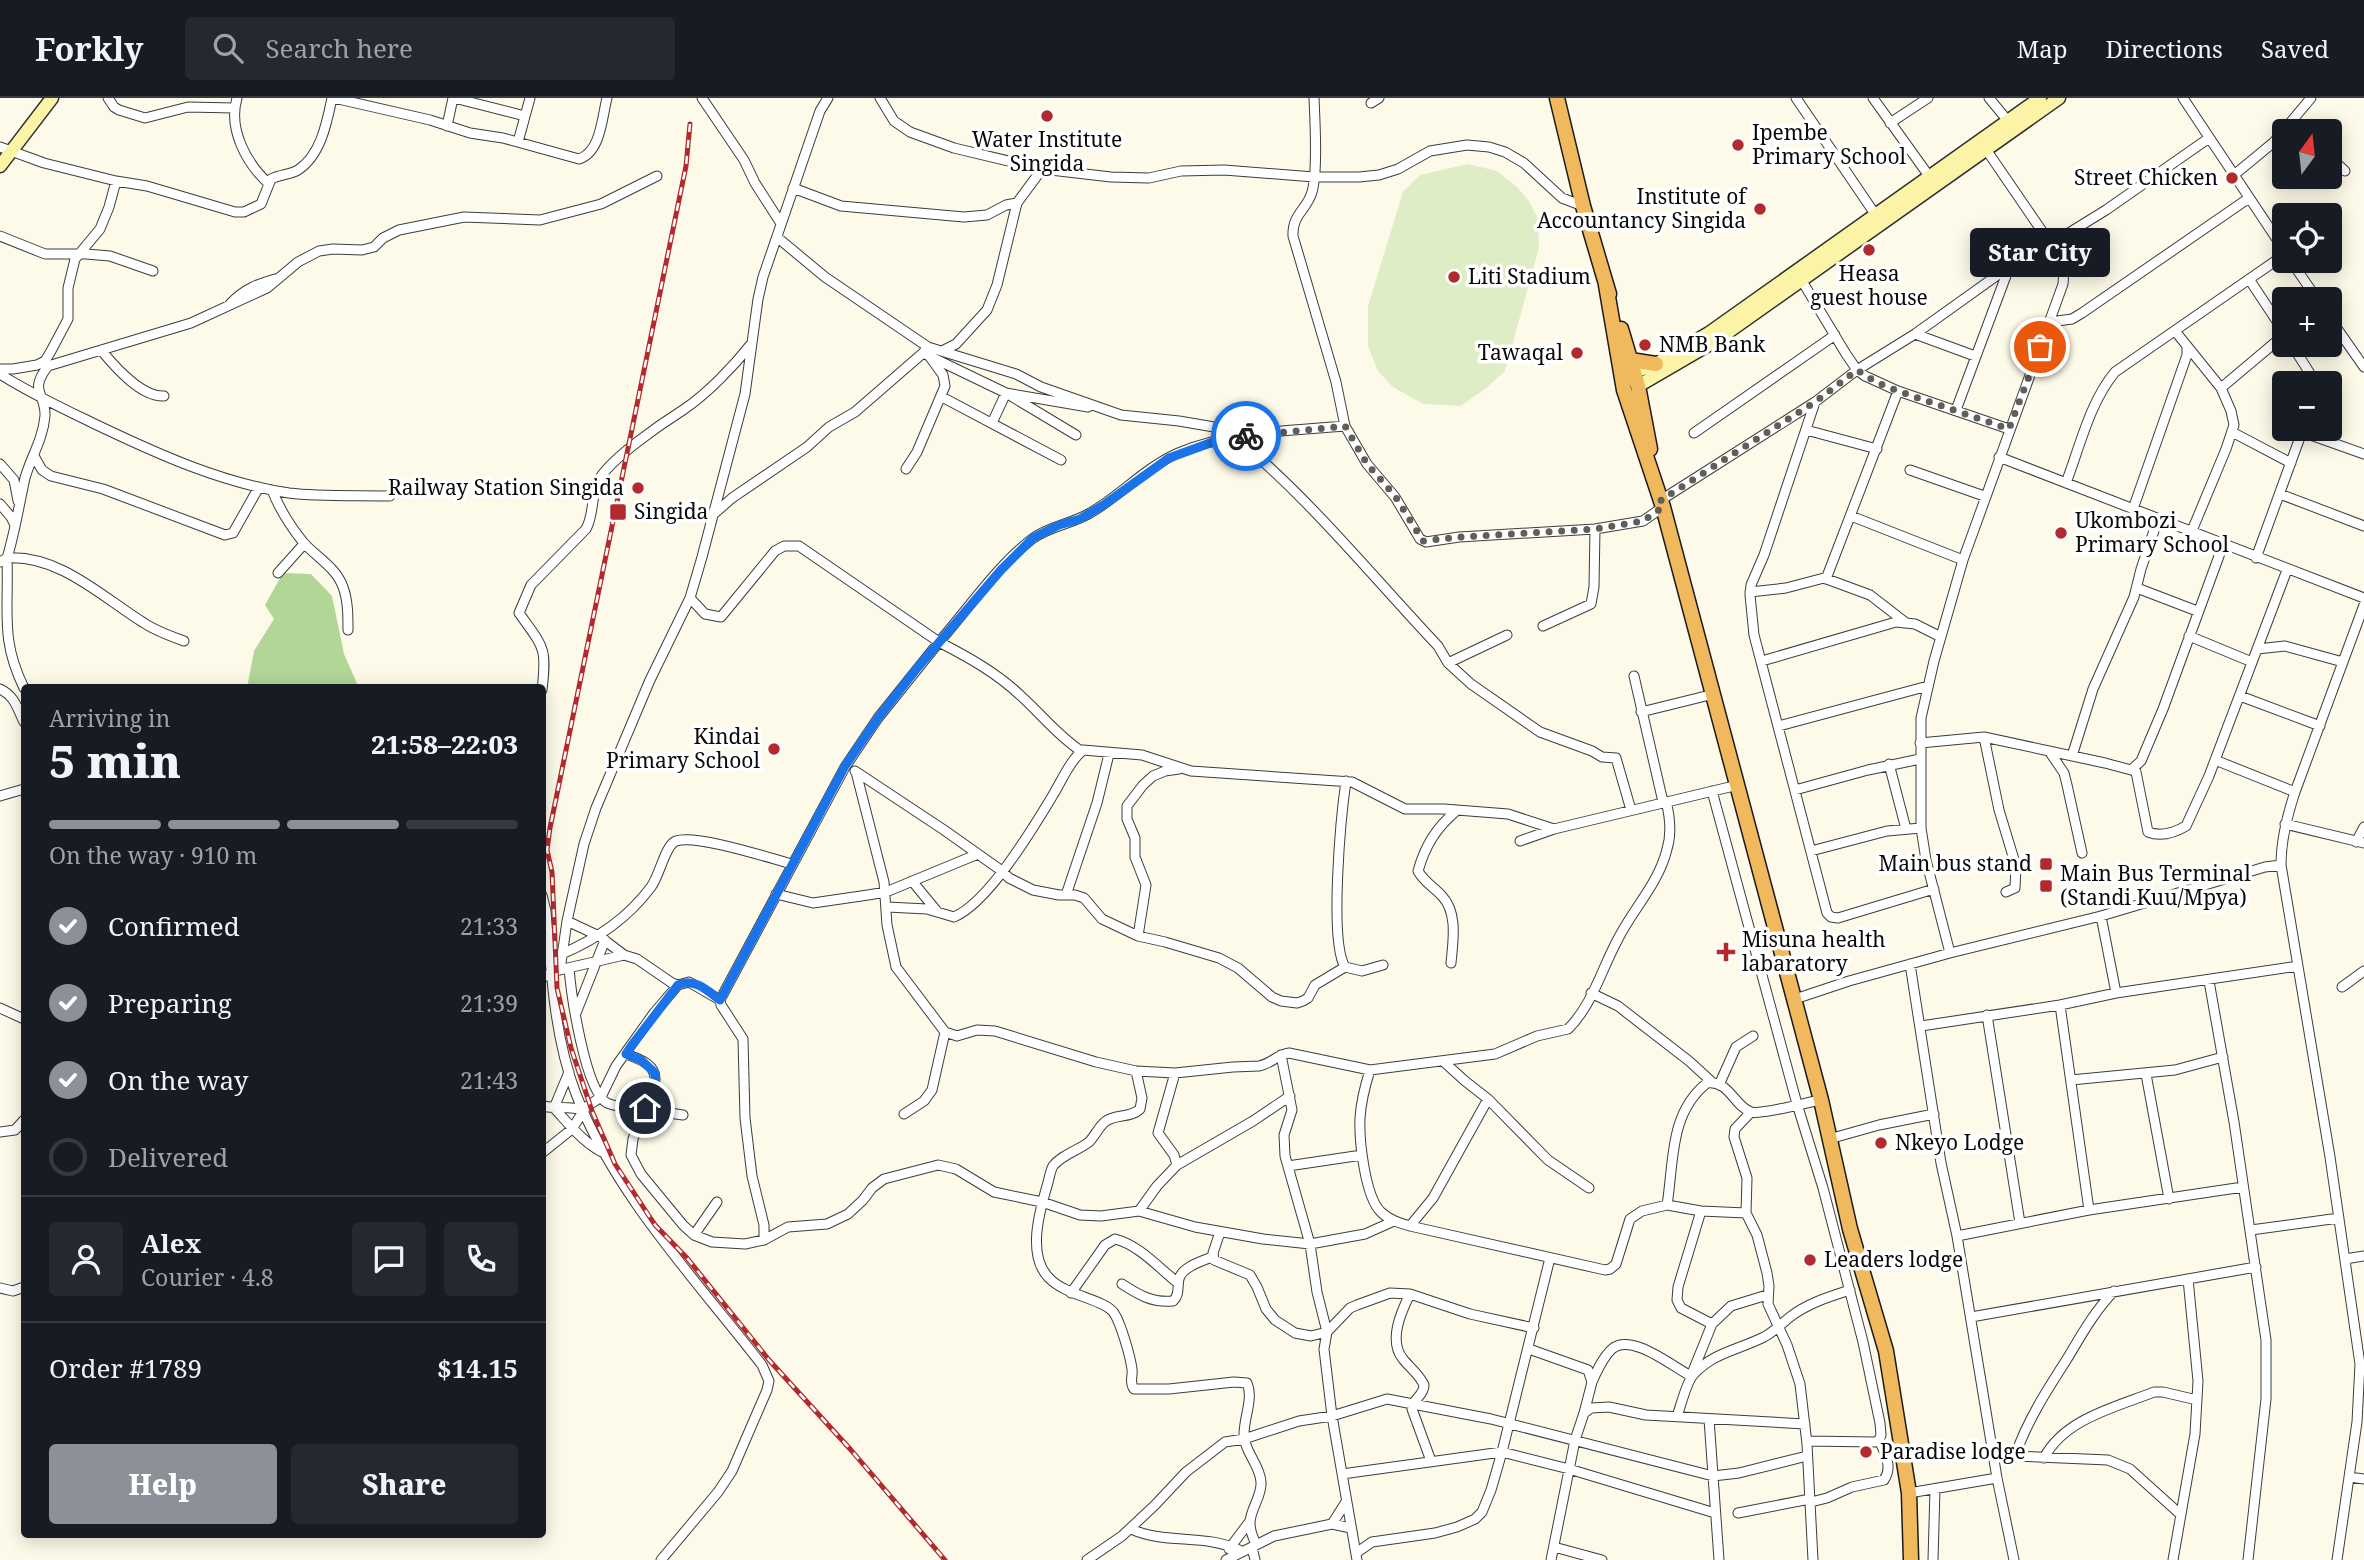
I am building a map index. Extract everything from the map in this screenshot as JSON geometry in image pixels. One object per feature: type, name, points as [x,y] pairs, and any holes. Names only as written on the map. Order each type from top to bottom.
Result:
[{"type":"highway","points":[[1557,98],[1583,206],[1646,421],[1654,478],[1795,999],[1850,1229],[1886,1351],[1909,1493],[1911,1560]]},
{"type":"highway","points":[[1631,374],[1656,364]]},
{"type":"main road","points":[[0,166],[6,149],[52,98]]},
{"type":"main road","points":[[1656,364],[1799,276],[1982,145],[2008,121],[2040,98]]},
{"type":"main road","points":[[1631,374],[1717,340],[1875,215],[1929,176],[1982,145],[2014,131],[2059,98]]},
{"type":"street","points":[[108,98],[118,110],[145,118],[188,107],[234,108]]},
{"type":"street","points":[[237,98],[234,108],[236,127],[244,152],[257,174],[269,184]]},
{"type":"street","points":[[6,149],[44,163],[155,188],[235,212],[244,212],[261,204],[269,184],[276,176],[296,172],[309,161],[327,121],[333,98],[582,159],[594,148],[607,98]]},
{"type":"street","points":[[447,125],[454,98],[525,116]]},
{"type":"street","points":[[518,142],[530,98]]},
{"type":"street","points":[[702,98],[744,160],[780,222]]},
{"type":"street","points":[[661,1560],[718,1492],[732,1471],[769,1381],[762,1365],[640,1209],[583,1110],[569,1072],[559,1026],[560,970],[567,921],[584,844],[596,808],[650,680],[690,598],[745,394],[763,277],[778,238],[780,222],[823,105],[828,98]]},
{"type":"street","points":[[880,98],[894,121],[910,132],[954,148],[1042,169],[1111,177],[1149,178],[1181,171],[1224,170],[1314,177],[1379,175],[1398,169],[1430,151],[1451,146],[1478,146],[1505,152],[1524,163],[1562,198],[1583,206]]},
{"type":"street","points":[[1314,98],[1312,194],[1294,221],[1293,236],[1336,382],[1345,426],[1367,464],[1395,496],[1423,541],[1595,529],[1643,521],[1662,503],[1815,402],[1857,370],[1915,334],[2010,265],[2106,210],[2209,138]]},
{"type":"street","points":[[1796,98],[1875,215]]},
{"type":"street","points":[[1873,98],[1929,176]]},
{"type":"street","points":[[1890,123],[1928,98]]},
{"type":"street","points":[[1989,98],[2008,121]]},
{"type":"street","points":[[2183,98],[2272,234]]},
{"type":"street","points":[[2294,119],[2311,98]]},
{"type":"street","points":[[2234,175],[2272,142]]},
{"type":"street","points":[[1950,953],[1921,828],[1921,718],[1963,560],[2063,284],[2064,270],[2059,256],[1982,145]]},
{"type":"street","points":[[2342,168],[2345,171]]},
{"type":"street","points":[[714,514],[732,498],[855,411],[927,352],[944,350],[956,344],[982,317],[997,285],[1017,203],[1042,169]]},
{"type":"street","points":[[21,684],[9,665],[2,634],[4,560],[16,526],[26,476],[40,440],[45,416],[38,395],[39,381],[48,366],[191,323],[267,288],[298,262],[318,251],[362,250],[373,247],[383,238],[400,230],[464,217],[540,220],[601,204],[657,176]]},
{"type":"street","points":[[1,376],[45,361],[68,319],[68,288],[77,254],[100,229],[113,197],[116,181]]},
{"type":"street","points":[[793,188],[841,206],[964,218],[987,215],[1006,205],[1017,203]]},
{"type":"street","points":[[2050,321],[2072,319],[2082,313],[2249,198]]},
{"type":"street","points":[[0,236],[46,254],[110,257],[153,271]]},
{"type":"street","points":[[778,238],[825,277],[927,352],[1006,393],[1076,435]]},
{"type":"street","points":[[2066,483],[2098,399],[2115,372],[2272,262]]},
{"type":"street","points":[[1956,410],[2010,265]]},
{"type":"street","points":[[1799,276],[1857,370],[1898,391],[2009,429]]},
{"type":"street","points":[[2249,279],[2272,314]]},
{"type":"street","points":[[2175,331],[2221,388],[2234,425],[2191,533]]},
{"type":"street","points":[[1915,334],[1975,356]]},
{"type":"street","points":[[1694,433],[1835,335]]},
{"type":"street","points":[[2342,336],[2364,367]]},
{"type":"street","points":[[542,684],[545,654],[542,645],[519,614],[531,585],[586,529],[590,521],[593,492],[607,468],[670,417],[684,409],[732,367],[752,343]]},
{"type":"street","points":[[2221,388],[2272,343]]},
{"type":"street","points":[[2133,509],[2187,355],[2187,346]]},
{"type":"street","points":[[944,350],[1016,374],[1041,387],[1121,415],[1179,421],[1254,434]]},
{"type":"street","points":[[101,351],[120,372],[139,387],[151,395],[164,396]]},
{"type":"street","points":[[906,469],[942,397],[945,379],[927,352]]},
{"type":"street","points":[[1,376],[172,460],[259,487],[312,495],[390,496]]},
{"type":"street","points":[[1826,579],[1898,391]]},
{"type":"street","points":[[1006,393],[1070,406],[1104,408]]},
{"type":"street","points":[[992,424],[1006,393]]},
{"type":"street","points":[[942,397],[1061,460]]},
{"type":"street","points":[[1815,402],[1764,555],[1751,585],[1752,619],[1762,661],[1827,913],[1838,918],[1934,889]]},
{"type":"street","points":[[764,1240],[764,1225],[752,1176],[745,1118],[743,1039],[720,1000],[846,764],[878,718],[1001,570],[1033,538],[1059,525],[1080,519],[1178,453],[1254,434],[1345,426]]},
{"type":"street","points":[[1806,430],[1877,449]]},
{"type":"street","points":[[2232,432],[2291,463]]},
{"type":"street","points":[[1236,438],[1333,530],[1438,646],[1448,663],[1491,700],[1540,732],[1602,757],[1616,758],[1630,810]]},
{"type":"street","points":[[2256,558],[2298,441]]},
{"type":"street","points":[[2330,441],[2364,454]]},
{"type":"street","points":[[34,456],[42,470],[51,477],[103,489],[225,535],[233,533],[238,526],[259,487]]},
{"type":"street","points":[[1999,457],[2364,598]]},
{"type":"street","points":[[0,464],[14,480],[19,511]]},
{"type":"street","points":[[1910,471],[1984,496]]},
{"type":"street","points":[[272,490],[304,544],[327,564],[343,586],[348,631]]},
{"type":"street","points":[[2280,494],[2364,526]]},
{"type":"street","points":[[0,505],[16,526]]},
{"type":"street","points":[[1851,516],[1963,560]]},
{"type":"street","points":[[2072,756],[2093,689],[2128,614],[2158,519]]},
{"type":"street","points":[[1544,625],[1591,604],[1595,529]]},
{"type":"street","points":[[278,573],[304,544]]},
{"type":"street","points":[[1920,743],[1984,737],[2126,770],[2135,767],[2141,761],[2163,709],[2223,545]]},
{"type":"street","points":[[690,598],[705,614],[721,617],[775,551],[784,546],[799,546],[939,642],[988,670],[1009,686],[1066,741],[1081,751],[1149,756],[1181,768],[1235,775],[1346,781],[1362,785],[1405,810],[1508,814],[1554,830]]},
{"type":"street","points":[[4,560],[26,558],[42,561],[94,590],[144,623],[184,641]]},
{"type":"street","points":[[2135,767],[2146,829],[2151,834],[2158,835],[2186,826],[2215,760],[2287,570]]},
{"type":"street","points":[[1750,592],[1786,588],[1816,579],[1826,579],[1870,595],[1905,622]]},
{"type":"street","points":[[2137,588],[2197,611]]},
{"type":"street","points":[[2337,1560],[2350,1477],[2362,1364],[2281,865],[2285,824],[2295,792],[2362,617],[2364,605]]},
{"type":"street","points":[[1762,661],[1896,622],[1915,624],[1941,638]]},
{"type":"street","points":[[1448,663],[1507,635]]},
{"type":"street","points":[[2189,636],[2252,662]]},
{"type":"street","points":[[2257,649],[2285,646],[2343,662]]},
{"type":"street","points":[[856,772],[886,892],[887,925],[896,967],[945,1032],[957,1036],[977,1030],[995,1031],[1096,1062],[1136,1071],[1175,1073],[1233,1066],[1259,1066],[1272,1062],[1281,1055],[1298,1054],[1370,1070],[1444,1062],[1503,1052],[1537,1036],[1568,1029],[1654,881],[1667,852],[1670,822],[1633,676]]},
{"type":"street","points":[[1779,726],[1928,686]]},
{"type":"street","points":[[0,689],[11,695],[21,714]]},
{"type":"street","points":[[1641,712],[1714,694]]},
{"type":"street","points":[[2240,696],[2320,726]]},
{"type":"street","points":[[1984,737],[1999,810],[2017,873],[2015,888],[2006,892]]},
{"type":"street","points":[[887,907],[936,910],[954,917],[961,914],[1002,871],[1037,822],[1081,751]]},
{"type":"street","points":[[2049,751],[2064,774],[2082,853]]},
{"type":"street","points":[[1066,895],[1097,803],[1109,754]]},
{"type":"street","points":[[1795,790],[1889,764],[1920,759]]},
{"type":"street","points":[[2215,760],[2295,792]]},
{"type":"street","points":[[846,764],[1009,878],[1033,890],[1084,898],[1102,919],[1138,936],[1219,958],[1238,968],[1272,997],[1288,1002],[1303,1001],[1315,985],[1345,967],[1362,971],[1383,965]]},
{"type":"street","points":[[1889,764],[1906,829]]},
{"type":"street","points":[[1138,936],[1146,885],[1135,857],[1135,838],[1127,819],[1127,806],[1153,776],[1181,768]]},
{"type":"street","points":[[1345,967],[1338,937],[1338,891],[1346,781]]},
{"type":"street","points":[[1520,841],[1630,810],[1738,785]]},
{"type":"street","points":[[0,796],[21,790]]},
{"type":"street","points":[[1712,791],[1850,1290],[1880,1423],[1879,1440],[1886,1456],[1888,1470],[1884,1480],[1852,1487],[1827,1498],[1738,1513]]},
{"type":"street","points":[[1451,962],[1454,927],[1450,910],[1446,899],[1423,879],[1418,871],[1430,839],[1456,811]]},
{"type":"street","points":[[2285,824],[2360,842],[2364,827]]},
{"type":"street","points":[[1811,851],[1887,831],[1921,828]]},
{"type":"street","points":[[562,954],[602,938],[641,901],[657,880],[668,847],[675,842],[700,841],[792,864]]},
{"type":"street","points":[[776,894],[813,903],[886,892],[978,854]]},
{"type":"street","points":[[1795,999],[1910,964],[2101,916],[2264,867],[2281,865]]},
{"type":"street","points":[[912,881],[926,892],[936,910]]},
{"type":"street","points":[[912,907],[926,892]]},
{"type":"street","points":[[546,911],[554,920]]},
{"type":"street","points":[[2101,916],[2116,993]]},
{"type":"street","points":[[546,917],[586,1062],[601,1097],[615,1105],[683,1115]]},
{"type":"street","points":[[567,921],[602,938],[624,955],[637,958],[664,979],[678,985]]},
{"type":"street","points":[[575,1016],[598,962],[602,938]]},
{"type":"street","points":[[546,976],[560,970],[624,955]]},
{"type":"street","points":[[1910,964],[1941,1163],[2014,1560]]},
{"type":"street","points":[[1921,1026],[2298,966]]},
{"type":"street","points":[[2342,987],[2364,971]]},
{"type":"street","points":[[2209,981],[2251,1230],[2266,1340],[2266,1399],[2248,1560]]},
{"type":"street","points":[[546,1150],[572,1129],[583,1110],[601,1097],[616,1066],[678,985],[689,982],[720,1000]]},
{"type":"street","points":[[1591,993],[1618,1006],[1716,1084],[1728,1090],[1751,1112],[1758,1113],[1821,1100]]},
{"type":"street","points":[[2060,1005],[2089,1210]]},
{"type":"street","points":[[0,1008],[21,1017]]},
{"type":"street","points":[[1987,1015],[2020,1223]]},
{"type":"street","points":[[904,1114],[924,1101],[932,1090],[945,1032]]},
{"type":"street","points":[[1667,1205],[1679,1121],[1702,1087],[1716,1084],[1736,1047],[1753,1036]]},
{"type":"street","points":[[626,1054],[641,1060],[655,1073],[655,1080],[631,1148],[635,1164],[656,1193],[694,1235],[712,1242],[745,1244],[764,1240],[788,1227],[827,1224],[839,1220],[884,1179],[938,1166],[956,1169],[994,1192],[1042,1202],[1068,1212],[1091,1216],[1139,1211],[1220,1232],[1263,1239],[1310,1244],[1365,1234],[1394,1221]]},
{"type":"street","points":[[1281,1055],[1290,1096],[1291,1115],[1284,1135],[1288,1166],[1310,1244],[1317,1292],[1327,1332],[1324,1349],[1332,1416],[1357,1557]]},
{"type":"street","points":[[2071,1080],[2175,1070],[2222,1057]]},
{"type":"street","points":[[1444,1062],[1488,1099],[1548,1160],[1590,1188]]},
{"type":"street","points":[[1370,1070],[1362,1098],[1362,1155],[1375,1204],[1394,1221],[1605,1270],[1616,1264],[1630,1219],[1642,1212],[1667,1205],[1701,1211],[1746,1213]]},
{"type":"street","points":[[1136,1071],[1142,1098],[1140,1109],[1129,1115],[1108,1119],[1088,1142],[1054,1166],[1042,1202],[1037,1242],[1039,1263],[1047,1277],[1071,1293],[1105,1305],[1115,1314],[1132,1367],[1131,1385],[1134,1389],[1169,1389],[1234,1382],[1247,1384],[1250,1390],[1244,1418],[1244,1439],[1247,1452],[1261,1479],[1260,1492],[1250,1521],[1231,1546],[1225,1560]]},
{"type":"street","points":[[554,1108],[569,1072]]},
{"type":"street","points":[[1175,1073],[1158,1133],[1171,1150],[1177,1165]]},
{"type":"street","points":[[2146,1074],[2169,1199]]},
{"type":"street","points":[[1139,1211],[1177,1165],[1290,1096]]},
{"type":"street","points":[[1410,1226],[1433,1198],[1488,1099]]},
{"type":"street","points":[[546,1107],[583,1110]]},
{"type":"street","points":[[554,1108],[572,1129],[606,1154]]},
{"type":"street","points":[[1751,1112],[1734,1133],[1747,1178],[1746,1213],[1762,1251],[1769,1282],[1768,1304],[1787,1345],[1800,1384],[1807,1441],[1813,1560]]},
{"type":"street","points":[[1829,1139],[1934,1114]]},
{"type":"street","points":[[0,1132],[15,1130],[21,1123]]},
{"type":"street","points":[[1288,1166],[1362,1155]]},
{"type":"street","points":[[1956,1236],[2089,1210],[2243,1187]]},
{"type":"street","points":[[694,1235],[717,1202]]},
{"type":"street","points":[[1701,1211],[1676,1295],[1681,1308],[1704,1322],[1715,1324],[1731,1306],[1767,1295]]},
{"type":"street","points":[[2251,1230],[2339,1217]]},
{"type":"street","points":[[1212,1257],[1220,1232]]},
{"type":"street","points":[[1071,1293],[1105,1245],[1115,1239],[1124,1241],[1139,1251],[1178,1283]]},
{"type":"street","points":[[2345,1259],[2364,1256]]},
{"type":"street","points":[[1212,1257],[1217,1263],[1250,1275],[1266,1309],[1288,1329],[1301,1335],[1311,1336],[1327,1332],[1350,1308],[1390,1293],[1410,1294],[1470,1314],[1534,1328]]},
{"type":"street","points":[[1122,1284],[1141,1296],[1161,1302],[1176,1299],[1182,1273],[1212,1257]]},
{"type":"street","points":[[1225,1560],[1274,1536],[1332,1524],[1372,1542],[1435,1532],[1475,1520],[1486,1504],[1502,1452],[1550,1258]]},
{"type":"street","points":[[1971,1317],[2256,1267]]},
{"type":"street","points":[[2173,1560],[2195,1434],[2197,1400],[2198,1367],[2188,1279]]},
{"type":"street","points":[[0,1288],[13,1291],[21,1288]]},
{"type":"street","points":[[1691,1376],[1719,1354],[1763,1337],[1821,1299],[1850,1290]]},
{"type":"street","points":[[2015,1456],[2028,1424],[2055,1375],[2086,1324],[2114,1291]]},
{"type":"street","points":[[1410,1294],[1401,1311],[1396,1336],[1400,1355],[1419,1375],[1424,1385],[1421,1395],[1413,1403],[1414,1418],[1431,1461]]},
{"type":"street","points":[[1677,1416],[1712,1324]]},
{"type":"street","points":[[1550,1560],[1575,1440],[1592,1382],[1610,1351],[1623,1344],[1638,1346],[1691,1376]]},
{"type":"street","points":[[1529,1349],[1585,1368],[1591,1375],[1592,1382]]},
{"type":"street","points":[[2044,1458],[2057,1437],[2073,1426],[2154,1392],[2197,1400]]},
{"type":"street","points":[[1087,1560],[1131,1529],[1197,1462],[1225,1442],[1244,1439],[1285,1424],[1332,1416],[1387,1399],[1491,1419],[1713,1476],[1807,1456]]},
{"type":"street","points":[[1584,1413],[1601,1406],[1636,1414],[1805,1424]]},
{"type":"street","points":[[1709,1419],[1719,1560]]},
{"type":"street","points":[[1807,1441],[1879,1440]]},
{"type":"street","points":[[1342,1474],[1502,1452],[1569,1469],[1715,1513]]},
{"type":"street","points":[[1993,1455],[2093,1458],[2122,1464],[2180,1514]]},
{"type":"street","points":[[2350,1477],[2364,1479]]},
{"type":"street","points":[[1909,1493],[1997,1478]]},
{"type":"street","points":[[1933,1560],[1935,1489]]},
{"type":"street","points":[[1332,1524],[1346,1502]]},
{"type":"street","points":[[1250,1521],[1255,1560]]},
{"type":"street","points":[[1131,1529],[1151,1537],[1208,1540],[1241,1551]]},
{"type":"street","points":[[1357,1557],[1372,1542]]},
{"type":"street","points":[[1554,1547],[1602,1560]]},
{"type":"green space","name":"Liti Stadium","points":[[1468,164],[1497,171],[1529,201],[1538,219],[1539,248],[1505,371],[1461,406],[1423,404],[1393,387],[1378,371],[1368,346],[1368,306],[1403,192],[1420,175]]},
{"type":"green space","points":[[283,573],[311,574],[332,596],[344,654],[357,684],[248,684],[254,651],[274,619],[265,605]]},
{"type":"railway","points":[[690,124],[686,166],[550,828],[547,850],[552,872],[557,988],[571,1048],[592,1111],[615,1164],[655,1225],[687,1258],[769,1360],[851,1450],[945,1560]]},
{"type":"way so far","points":[[1246,436],[1345,426],[1367,464],[1395,496],[1420,539],[1426,542],[1459,537],[1595,529],[1643,521],[1663,507],[1661,500],[1815,402],[1857,370],[1898,391],[2009,429],[2040,347]]},
{"type":"place","name":"Water Institute Singida","points":[[1047,116]]},
{"type":"place","name":"Ipembe Primary School","points":[[1738,145]]},
{"type":"place","name":"Street Chicken","points":[[2232,178]]},
{"type":"place","name":"Institute of Accountancy Singida","points":[[1760,209]]},
{"type":"place","name":"Heasa guest house","points":[[1869,250]]},
{"type":"place","name":"Liti Stadium","points":[[1454,277]]},
{"type":"place","name":"NMB Bank","points":[[1645,345]]},
{"type":"place","name":"Star City","points":[[2040,347]]},
{"type":"place","name":"Tawaqal","points":[[1577,353]]},
{"type":"place","name":"Railway Station Singida","points":[[638,488]]},
{"type":"place","name":"Singida","points":[[618,512]]},
{"type":"place","name":"Ukombozi Primary School","points":[[2061,533]]},
{"type":"place","name":"Kindai Primary School","points":[[774,749]]},
{"type":"place","name":"Main bus stand","points":[[2046,864]]},
{"type":"place","name":"Main Bus Terminal (Standi Kuu/Mpya)","points":[[2046,886]]},
{"type":"place","name":"Misuna health labaratory","points":[[1726,952]]},
{"type":"place","name":"Nkeyo Lodge","points":[[1881,1143]]},
{"type":"place","name":"Leaders lodge","points":[[1810,1260]]},
{"type":"place","name":"Paradise lodge","points":[[1866,1452]]},
{"type":"route","points":[[645,1108],[655,1073],[641,1060],[626,1054],[654,1013],[678,985],[689,982],[707,990],[720,1000],[845,766],[918,667],[1001,570],[1033,538],[1059,525],[1080,519],[1178,453],[1246,436]]}]
